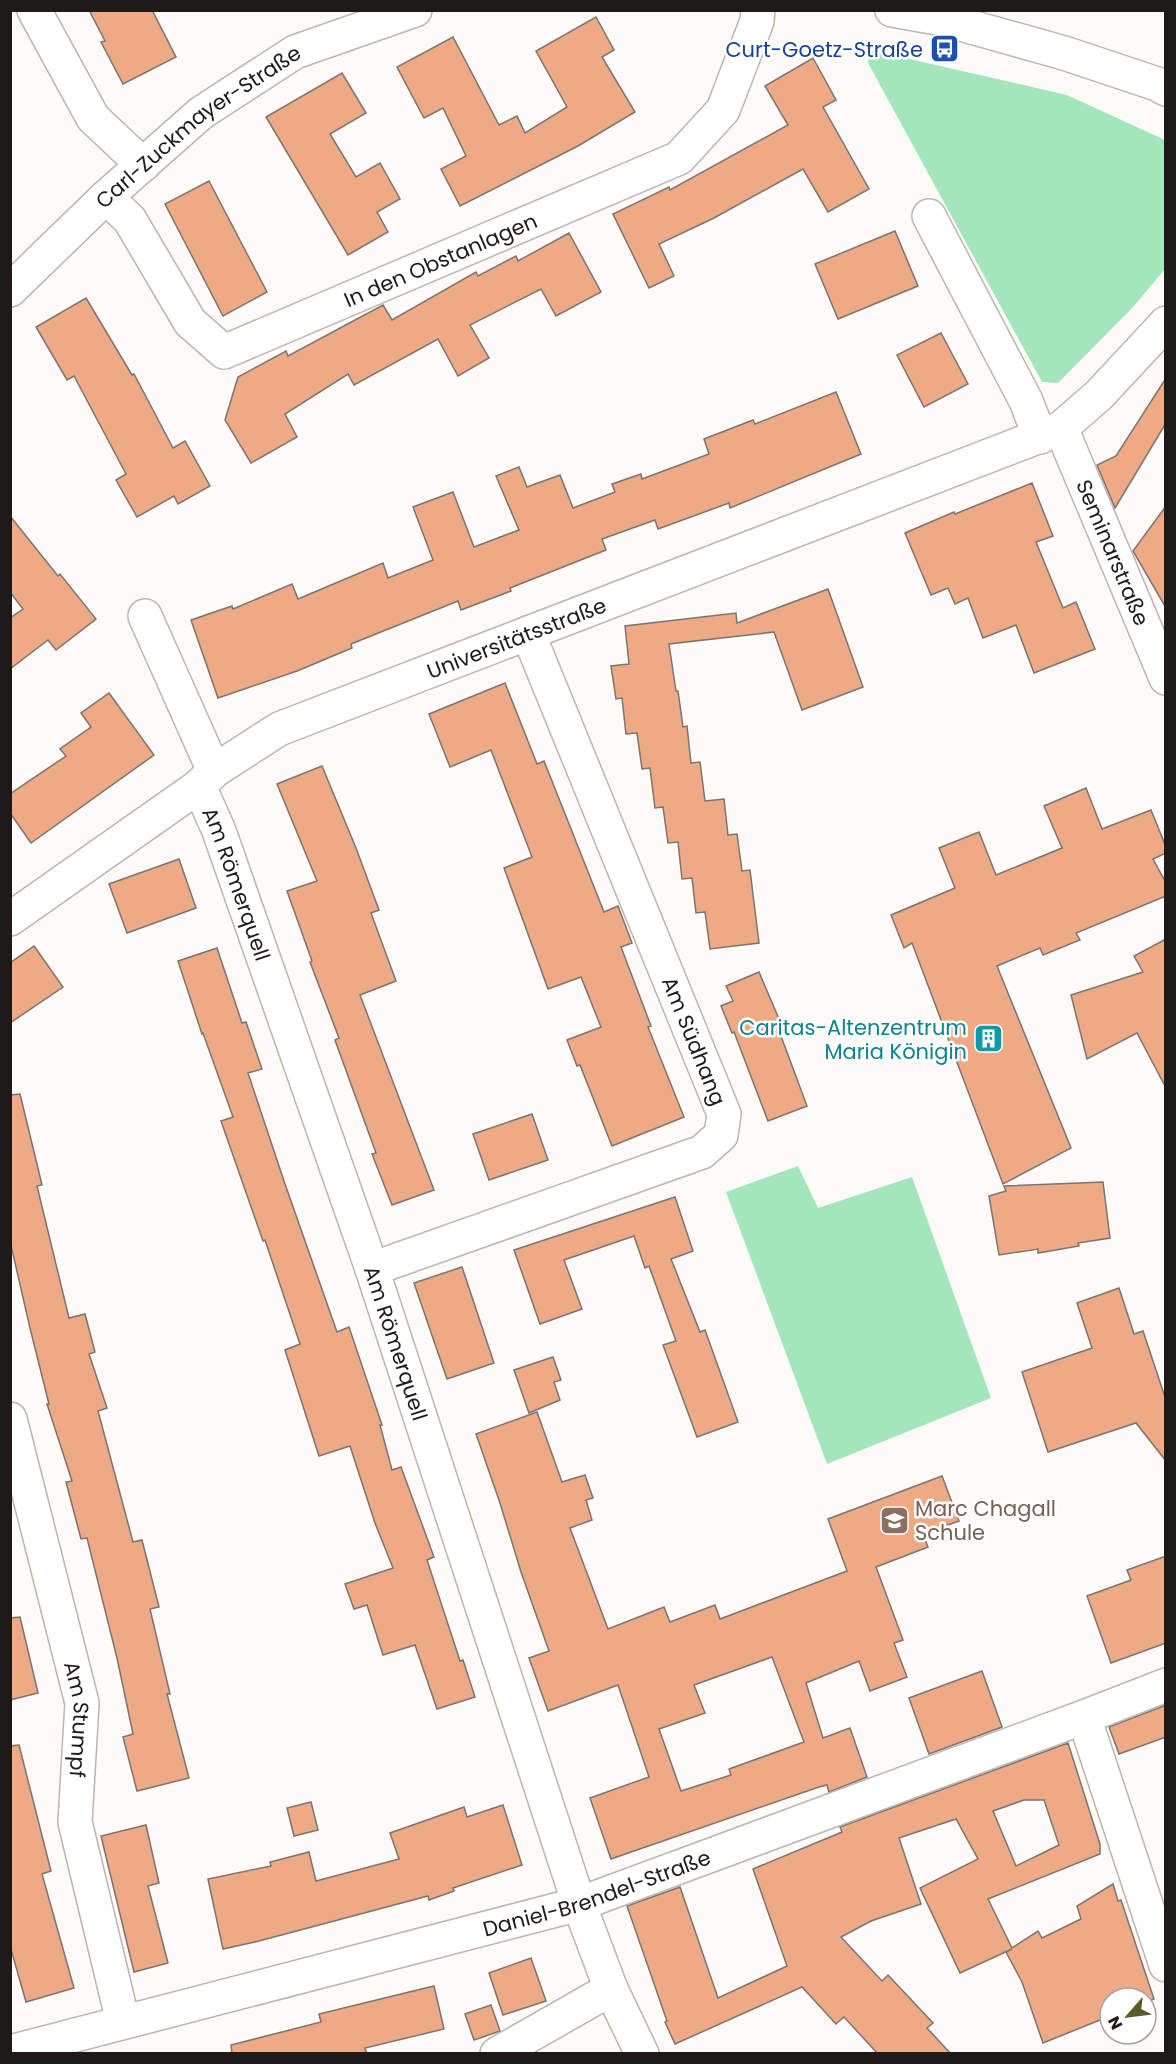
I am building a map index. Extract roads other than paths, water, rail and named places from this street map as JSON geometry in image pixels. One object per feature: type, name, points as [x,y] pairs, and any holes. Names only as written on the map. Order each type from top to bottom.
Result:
[{"type":"street","points":[[34,10],[93,118],[143,165]]},
{"type":"street","name":"Carl-Zuckmayer-Straße","points":[[10,290],[106,197],[201,113],[295,52],[415,10]]},
{"type":"street","name":"In den Obstanlagen","points":[[106,197],[130,220],[190,322],[224,351],[679,158],[723,110],[757,21],[758,10]]},
{"type":"street","points":[[892,10],[944,19],[1064,53],[1161,86]]},
{"type":"street","name":"Seminarstraße","points":[[929,216],[1026,401],[1050,432],[1166,678]]},
{"type":"street","points":[[1050,432],[1099,395],[1166,323]]},
{"type":"street","name":"Universitätsstraße","points":[[10,919],[279,729],[1050,432]]},
{"type":"street","name":"Am Römerquell","points":[[145,616],[207,779],[219,831],[372,1269],[579,1904],[611,1989],[642,2054]]},
{"type":"street","name":"Am Südhang","points":[[372,1269],[702,1152],[721,1135],[724,1114],[528,633]]},
{"type":"street","name":"Am Stumpf","points":[[10,1419],[82,1703],[75,1822],[123,2022]]},
{"type":"street","name":"Daniel-Brendel-Straße","points":[[10,2052],[579,1904],[1166,1685]]},
{"type":"street","points":[[1084,1717],[1166,1965]]},
{"type":"street","points":[[497,2054],[611,1989]]},
{"type":"place","name":"Curt-Goetz-Straße","points":[[944,49]]},
{"type":"place","name":"Caritas-Altenzentrum Maria Königin","points":[[988,1039]]},
{"type":"place","name":"Marc Chagall Schule","points":[[894,1520]]}]
